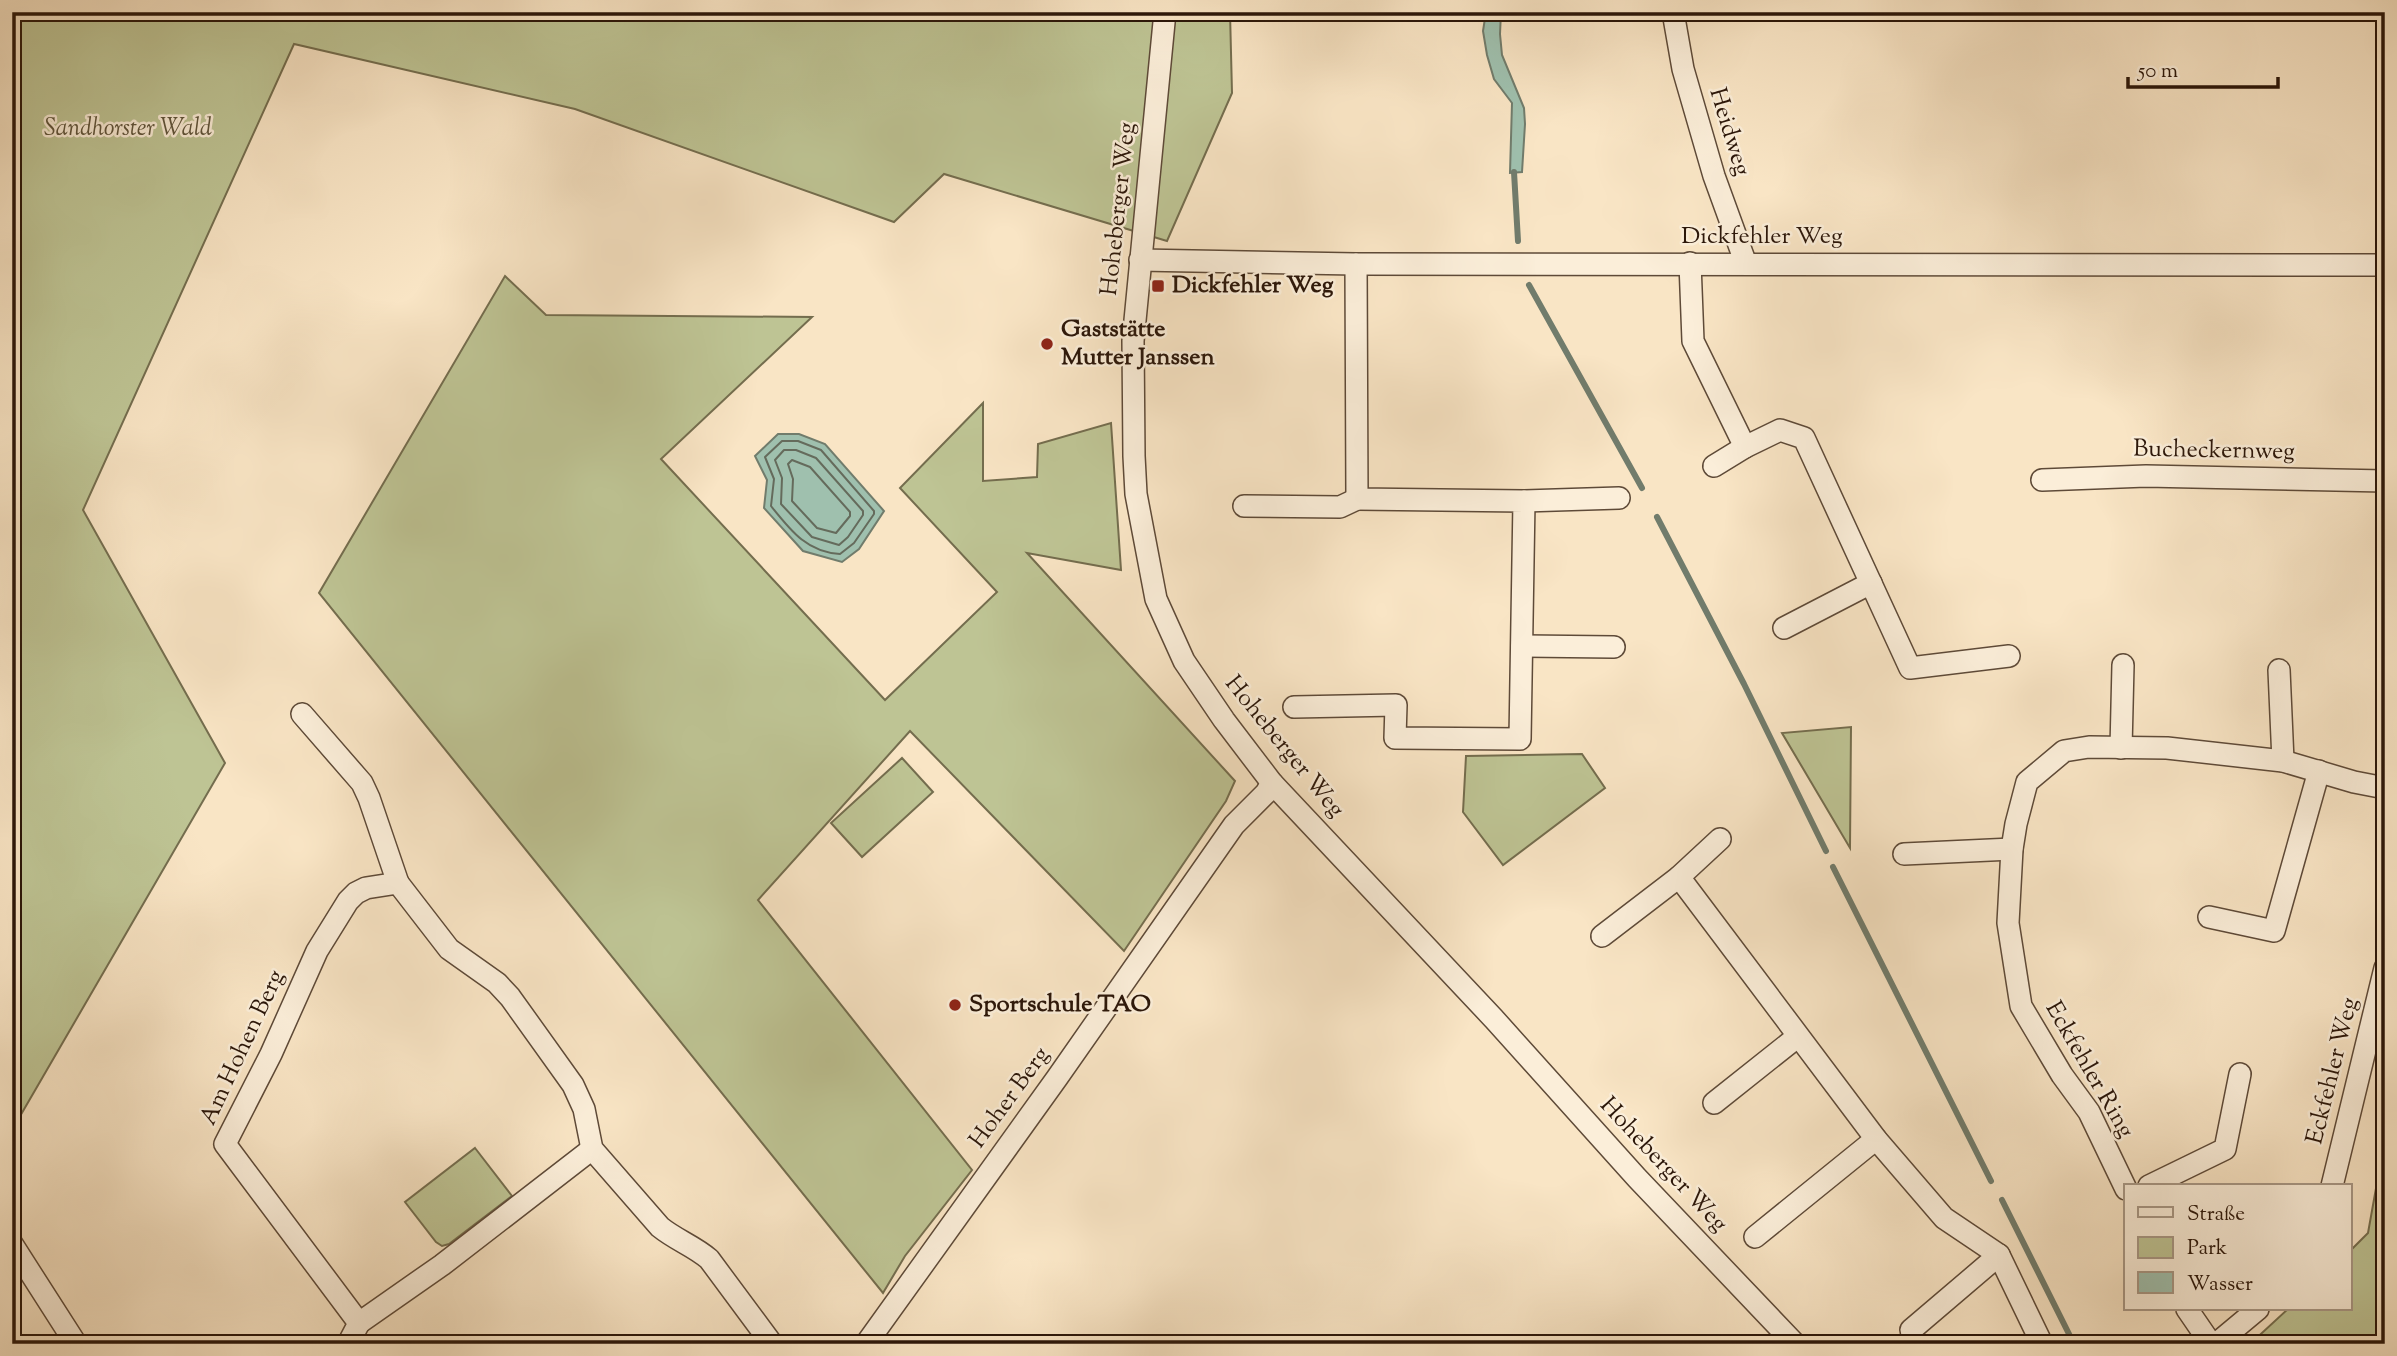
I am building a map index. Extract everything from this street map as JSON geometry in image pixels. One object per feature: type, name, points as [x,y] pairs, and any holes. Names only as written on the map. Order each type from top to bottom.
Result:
[{"type":"street","name":"Hoheberger Weg","points":[[1165,12],[1133,341],[1136,494],[1156,599],[1184,661],[1272,783],[1494,1019],[1637,1178],[1795,1344]]},
{"type":"street","name":"Heidweg","points":[[1673,12],[1683,69],[1714,176],[1746,264]]},
{"type":"street","name":"Dickfehler Weg","points":[[1140,260],[1356,264],[2385,265]]},
{"type":"street","points":[[1690,263],[1693,341],[1745,447]]},
{"type":"street","points":[[1356,264],[1357,499]]},
{"type":"street","points":[[1714,466],[1780,430],[1804,438],[1910,668],[2009,656]]},
{"type":"street","name":"Bucheckernweg","points":[[2042,480],[2146,476],[2385,481]]},
{"type":"street","points":[[1244,506],[1340,507],[1357,499],[1524,501],[1619,498]]},
{"type":"street","points":[[1294,706],[1396,705],[1395,738],[1520,739],[1524,501]]},
{"type":"street","points":[[1784,628],[1871,583]]},
{"type":"street","points":[[1522,646],[1614,647]]},
{"type":"street","points":[[2121,748],[2123,665]]},
{"type":"street","points":[[2279,670],[2283,761]]},
{"type":"street","points":[[302,713],[362,783],[398,883],[449,949],[498,983],[573,1085],[584,1109],[592,1149],[660,1227],[673,1238],[697,1249],[709,1259],[772,1344]]},
{"type":"street","name":"Eckfehler Ring","points":[[2124,1185],[2090,1112],[2063,1075],[2021,1006],[2008,923],[2015,824],[2027,782],[2064,751],[2089,747],[2167,748],[2283,761],[2385,788]]},
{"type":"street","points":[[2210,917],[2274,931],[2319,771]]},
{"type":"street","name":"Hoher Berg","points":[[866,1344],[1234,825],[1266,793],[1272,783]]},
{"type":"street","points":[[1602,936],[1679,877],[1720,839]]},
{"type":"street","points":[[1904,854],[2012,849]]},
{"type":"street","points":[[1679,877],[1876,1139],[1944,1218],[1999,1255],[2042,1344]]},
{"type":"street","name":"Am Hohen Berg","points":[[359,1323],[225,1144],[271,1054],[317,951],[348,901],[356,892],[366,888],[398,883]]},
{"type":"street","name":"Eckfehler Weg","points":[[2332,1184],[2385,968]]},
{"type":"street","points":[[1714,1103],[1797,1037]]},
{"type":"street","points":[[2153,1184],[2225,1149],[2240,1074]]},
{"type":"street","points":[[1755,1237],[1876,1139]]},
{"type":"street","points":[[348,1344],[359,1323],[442,1265],[592,1149]]},
{"type":"street","points":[[12,1244],[76,1344]]},
{"type":"street","points":[[1911,1329],[1999,1255]]},
{"type":"street","points":[[2188,1310],[2214,1344],[2257,1310]]},
{"type":"green space","name":"Sandhorster Wald","points":[[12,12],[1230,12],[1232,93],[1167,241],[944,174],[894,222],[575,109],[294,44],[83,510],[225,763],[12,1130]]},
{"type":"green space","points":[[505,276],[546,315],[812,317],[661,459],[885,700],[997,592],[900,488],[983,403],[983,481],[1037,477],[1038,444],[1111,423],[1121,570],[1027,553],[1235,781],[1226,801],[1124,951],[910,731],[758,900],[972,1170],[905,1256],[883,1293],[319,593]]},
{"type":"green space","points":[[1851,727],[1850,848],[1782,733]]},
{"type":"green space","points":[[1582,754],[1605,788],[1503,865],[1463,812],[1466,756]]},
{"type":"green space","points":[[902,758],[933,792],[862,857],[831,823]]},
{"type":"green space","points":[[2385,1138],[2385,1344],[2250,1344],[2287,1310],[2352,1310],[2352,1249],[2368,1233]]},
{"type":"green space","points":[[475,1148],[512,1196],[449,1244],[442,1246],[405,1202]]},
{"type":"water","points":[[1329,12],[1425,12],[1377,20]]},
{"type":"water","points":[[1486,12],[1501,12],[1502,55],[1524,108],[1522,172],[1510,173],[1512,103],[1494,79],[1487,55],[1483,31]]},
{"type":"water","points":[[778,434],[799,434],[825,444],[884,511],[859,549],[842,562],[803,551],[764,508],[767,480],[755,456]]},
{"type":"waterway","points":[[1514,172],[1518,241]]},
{"type":"waterway","points":[[1529,285],[1642,488]]},
{"type":"waterway","points":[[1657,517],[1744,684],[1826,851]]},
{"type":"waterway","points":[[1833,867],[1991,1181]]},
{"type":"waterway","points":[[2002,1200],[2074,1344]]},
{"type":"place","name":"Dickfehler Weg","points":[[1158,286]]},
{"type":"place","name":"Gaststätte Mutter Janssen","points":[[1047,344]]},
{"type":"place","name":"Sportschule TAO","points":[[955,1005]]}]
